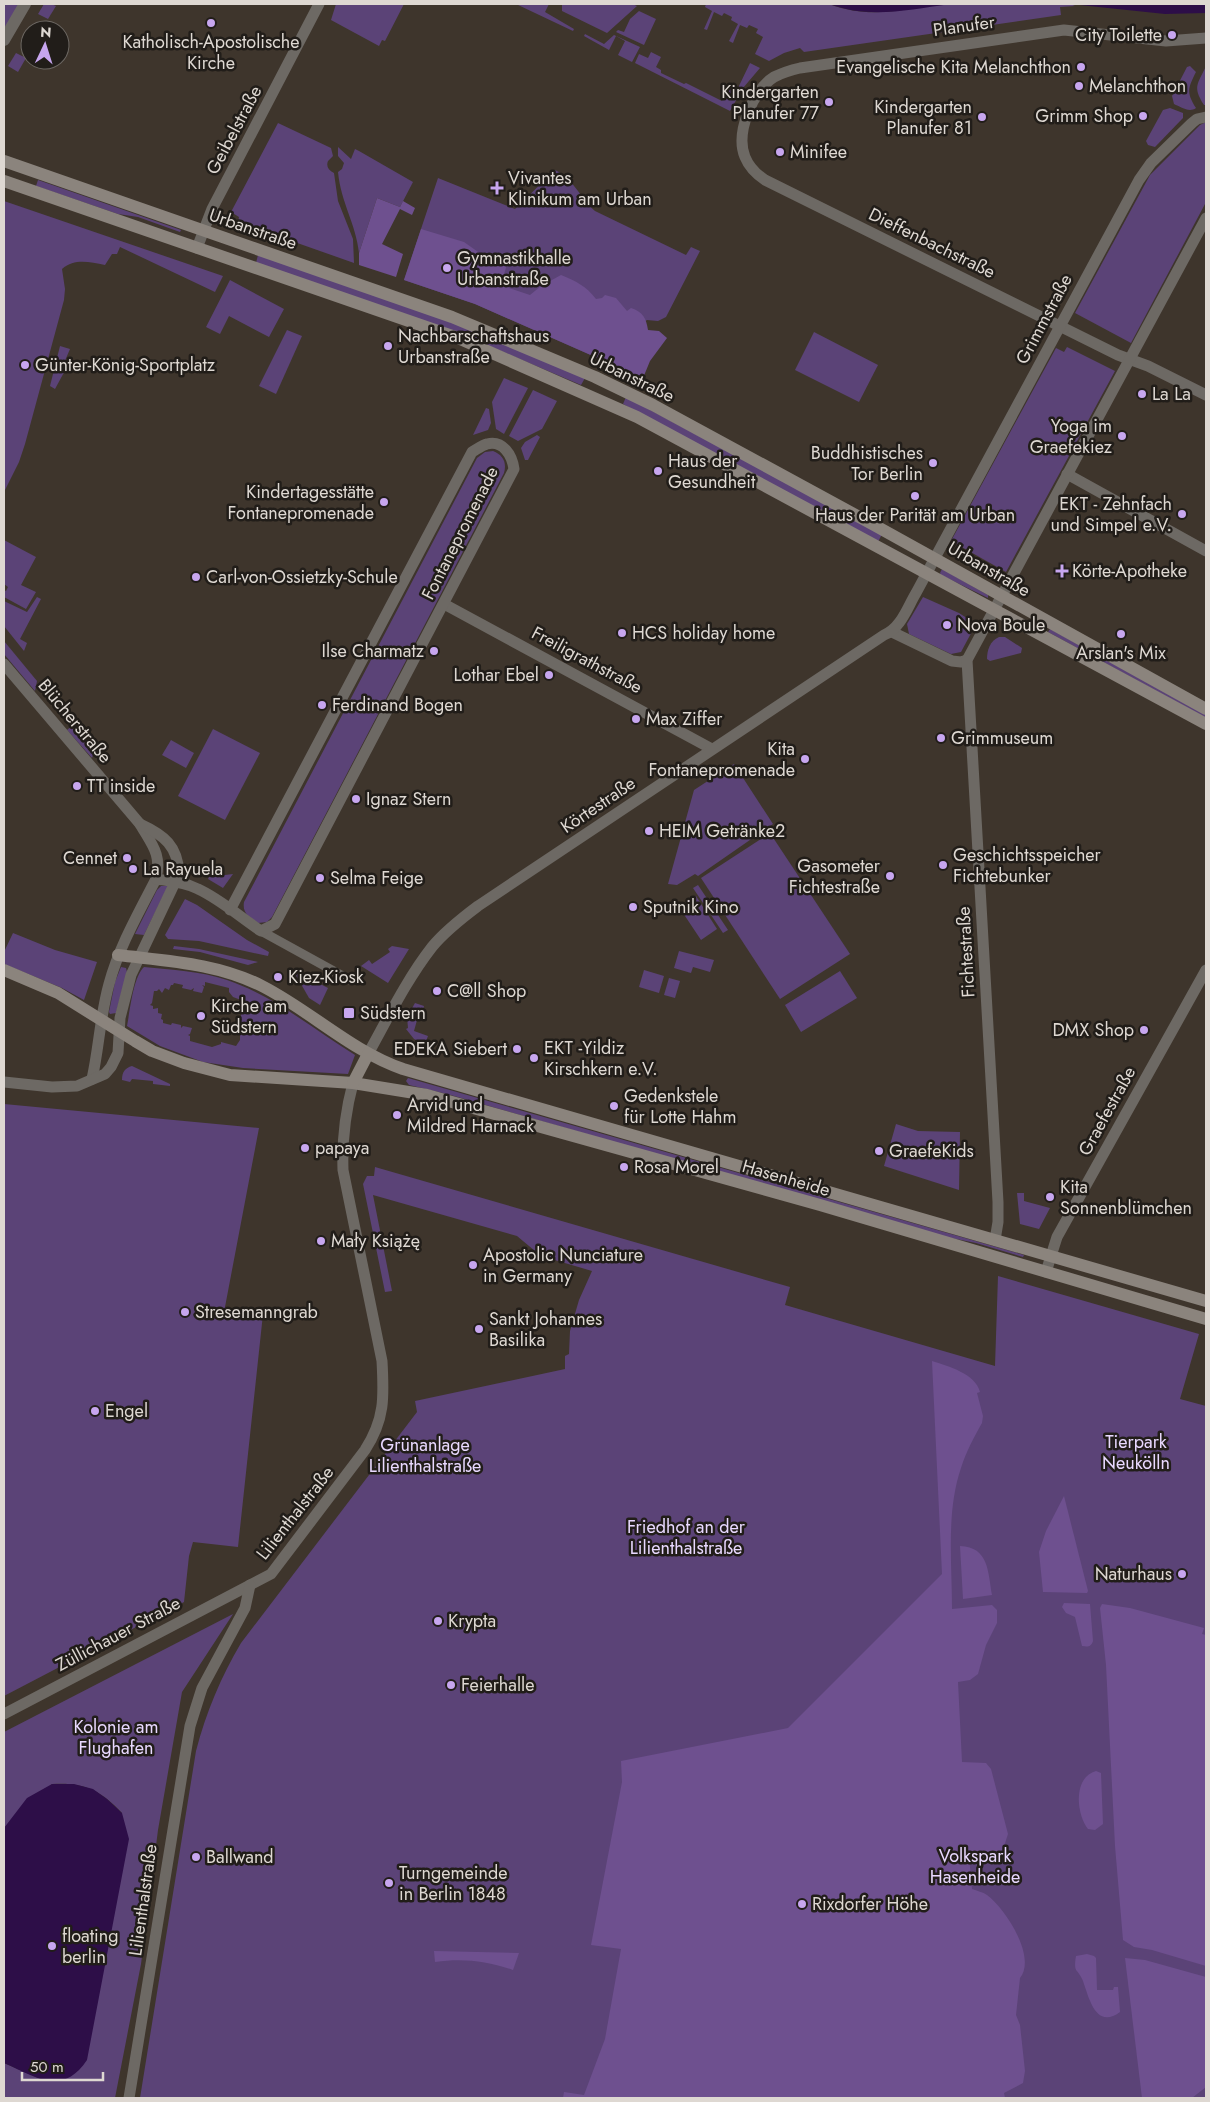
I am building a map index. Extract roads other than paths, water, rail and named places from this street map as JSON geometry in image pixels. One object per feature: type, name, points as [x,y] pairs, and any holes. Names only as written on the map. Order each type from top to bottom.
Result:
[{"type":"main road","name":"Urbanstraße","points":[[4,161],[474,325],[596,377],[653,405],[1206,708]]},
{"type":"main road","name":"Urbanstraße","points":[[4,181],[458,338],[596,397],[1206,724]]},
{"type":"main road","points":[[4,970],[58,993],[146,1047],[169,1058],[222,1074],[354,1083],[368,1054],[296,1006],[248,979],[206,966],[118,955]]},
{"type":"main road","name":"Hasenheide","points":[[368,1054],[403,1069],[1206,1301]]},
{"type":"main road","points":[[398,1089],[403,1069]]},
{"type":"main road","name":"Hasenheide","points":[[354,1083],[427,1095],[577,1136],[1206,1319]]},
{"type":"main road","points":[[1100,1288],[1105,1272]]},
{"type":"street","points":[[4,40],[25,4]]},
{"type":"street","name":"Geibelstraße","points":[[197,248],[212,209],[319,4]]},
{"type":"street","name":"Planufer","points":[[787,71],[813,65],[1064,30],[1166,41],[1206,38]]},
{"type":"street","name":"Dieffenbachstraße","points":[[787,71],[775,77],[764,87],[754,100],[745,123],[742,147],[749,165],[765,180],[1060,326],[1155,369],[1206,395]]},
{"type":"street","name":"Grimmstraße","points":[[934,558],[1146,169],[1195,120],[1206,117]]},
{"type":"street","points":[[892,632],[952,661],[960,662],[967,660],[1206,218]]},
{"type":"street","name":"Fontanepromenade","points":[[230,910],[472,452],[486,444],[500,446],[507,450],[513,460],[514,469],[279,918],[271,927],[260,931]]},
{"type":"street","points":[[1067,474],[1206,551]]},
{"type":"street","name":"Körtestraße","points":[[368,1054],[421,963],[433,946],[450,928],[478,906],[884,635],[892,632],[898,625],[934,558]]},
{"type":"street","name":"Freiligrathstraße","points":[[444,604],[712,750]]},
{"type":"street","name":"Fichtestraße","points":[[967,660],[998,1202],[998,1222],[995,1240]]},
{"type":"street","name":"Blücherstraße","points":[[4,664],[140,824],[157,853],[159,869],[156,879]]},
{"type":"street","name":"Blücherstraße","points":[[140,824],[158,832],[172,848],[178,865],[176,882]]},
{"type":"street","points":[[92,1079],[98,1057],[101,1020],[118,955],[156,879],[176,882],[199,889],[260,931],[350,980]]},
{"type":"street","points":[[4,1082],[68,1087],[85,1084],[105,1074],[118,1053],[119,1031],[126,991],[138,958],[176,882]]},
{"type":"street","name":"Graefestraße","points":[[1046,1272],[1057,1237],[1206,970]]},
{"type":"street","name":"Lilienthalstraße","points":[[129,2098],[190,1726],[202,1688],[245,1608],[250,1585],[272,1574],[365,1450],[375,1434],[381,1418],[383,1381],[380,1350],[343,1170],[342,1141],[344,1120],[354,1083]]},
{"type":"street","name":"Züllichauer Straße","points":[[4,1714],[250,1585]]},
{"type":"place","name":"Katholisch-Apostolische Kirche","points":[[211,23]]},
{"type":"place","name":"City Toilette","points":[[1172,35]]},
{"type":"place","name":"Evangelische Kita Melanchthon","points":[[1081,67]]},
{"type":"place","name":"Melanchthon","points":[[1079,86]]},
{"type":"place","name":"Kindergarten Planufer 77","points":[[829,102]]},
{"type":"place","name":"Grimm Shop","points":[[1143,116]]},
{"type":"place","name":"Kindergarten Planufer 81","points":[[982,117]]},
{"type":"place","name":"Minifee","points":[[780,152]]},
{"type":"place","name":"Vivantes Klinikum am Urban","points":[[497,188]]},
{"type":"place","name":"Gymnastikhalle Urbanstraße","points":[[447,268]]},
{"type":"place","name":"Nachbarschaftshaus Urbanstraße","points":[[388,346]]},
{"type":"place","name":"Günter-König-Sportplatz","points":[[25,365]]},
{"type":"place","name":"La La","points":[[1142,394]]},
{"type":"place","name":"Yoga im Graefekiez","points":[[1122,436]]},
{"type":"place","name":"Buddhistisches Tor Berlin","points":[[933,463]]},
{"type":"place","name":"Haus der Gesundheit","points":[[658,471]]},
{"type":"place","name":"Haus der Parität am Urban","points":[[915,496]]},
{"type":"place","name":"Kindertagesstätte Fontanepromenade","points":[[384,502]]},
{"type":"place","name":"EKT - Zehnfach und Simpel e.V.","points":[[1182,514]]},
{"type":"place","name":"Körte-Apotheke","points":[[1062,571]]},
{"type":"place","name":"Carl-von-Ossietzky-Schule","points":[[196,577]]},
{"type":"place","name":"Nova Boule","points":[[947,625]]},
{"type":"place","name":"HCS holiday home","points":[[622,633]]},
{"type":"place","name":"Arslan's Mix","points":[[1121,634]]},
{"type":"place","name":"Ilse Charmatz","points":[[434,651]]},
{"type":"place","name":"Lothar Ebel","points":[[549,675]]},
{"type":"place","name":"Ferdinand Bogen","points":[[322,705]]},
{"type":"place","name":"Max Ziffer","points":[[636,719]]},
{"type":"place","name":"Grimmuseum","points":[[941,738]]},
{"type":"place","name":"Kita Fontanepromenade","points":[[805,759]]},
{"type":"place","name":"TT inside","points":[[77,786]]},
{"type":"place","name":"Ignaz Stern","points":[[356,799]]},
{"type":"place","name":"HEIM Getränke2","points":[[649,831]]},
{"type":"place","name":"Cennet","points":[[127,858]]},
{"type":"place","name":"Geschichtsspeicher Fichtebunker","points":[[943,865]]},
{"type":"place","name":"La Rayuela","points":[[133,869]]},
{"type":"place","name":"Gasometer Fichtestraße","points":[[890,876]]},
{"type":"place","name":"Selma Feige","points":[[320,878]]},
{"type":"place","name":"Sputnik Kino","points":[[633,907]]},
{"type":"place","name":"Kiez-Kiosk","points":[[278,977]]},
{"type":"place","name":"C@ll Shop","points":[[437,991]]},
{"type":"place","name":"Südstern","points":[[349,1013]]},
{"type":"place","name":"Kirche am Südstern","points":[[201,1016]]},
{"type":"place","name":"DMX Shop","points":[[1144,1030]]},
{"type":"place","name":"EDEKA Siebert","points":[[517,1049]]},
{"type":"place","name":"EKT -Yildiz Kirschkern e.V.","points":[[534,1058]]},
{"type":"place","name":"Gedenkstele für Lotte Hahm","points":[[614,1106]]},
{"type":"place","name":"Arvid und Mildred Harnack","points":[[397,1115]]},
{"type":"place","name":"papaya","points":[[305,1148]]},
{"type":"place","name":"GraefeKids","points":[[879,1151]]},
{"type":"place","name":"Rosa Morel","points":[[624,1167]]},
{"type":"place","name":"Kita Sonnenblümchen","points":[[1050,1197]]},
{"type":"place","name":"Mały Książę","points":[[321,1241]]},
{"type":"place","name":"Apostolic Nunciature in Germany","points":[[473,1265]]},
{"type":"place","name":"Stresemanngrab","points":[[185,1312]]},
{"type":"place","name":"Sankt Johannes Basilika","points":[[479,1329]]},
{"type":"place","name":"Engel","points":[[95,1411]]},
{"type":"place","name":"Naturhaus","points":[[1182,1574]]},
{"type":"place","name":"Krypta","points":[[438,1621]]},
{"type":"place","name":"Feierhalle","points":[[451,1685]]},
{"type":"place","name":"Ballwand","points":[[196,1857]]},
{"type":"place","name":"Turngemeinde in Berlin 1848","points":[[389,1883]]},
{"type":"place","name":"Rixdorfer Höhe","points":[[802,1904]]},
{"type":"place","name":"floating berlin","points":[[52,1946]]},
{"type":"park label","name":"Tierpark Neukölln","points":[[1136,1452]]},
{"type":"park label","name":"Grünanlage Lilienthalstraße","points":[[425,1455]]},
{"type":"park label","name":"Friedhof an der Lilienthalstraße","points":[[686,1537]]},
{"type":"park label","name":"Kolonie am Flughafen","points":[[116,1737]]},
{"type":"park label","name":"Volkspark Hasenheide","points":[[975,1866]]}]
